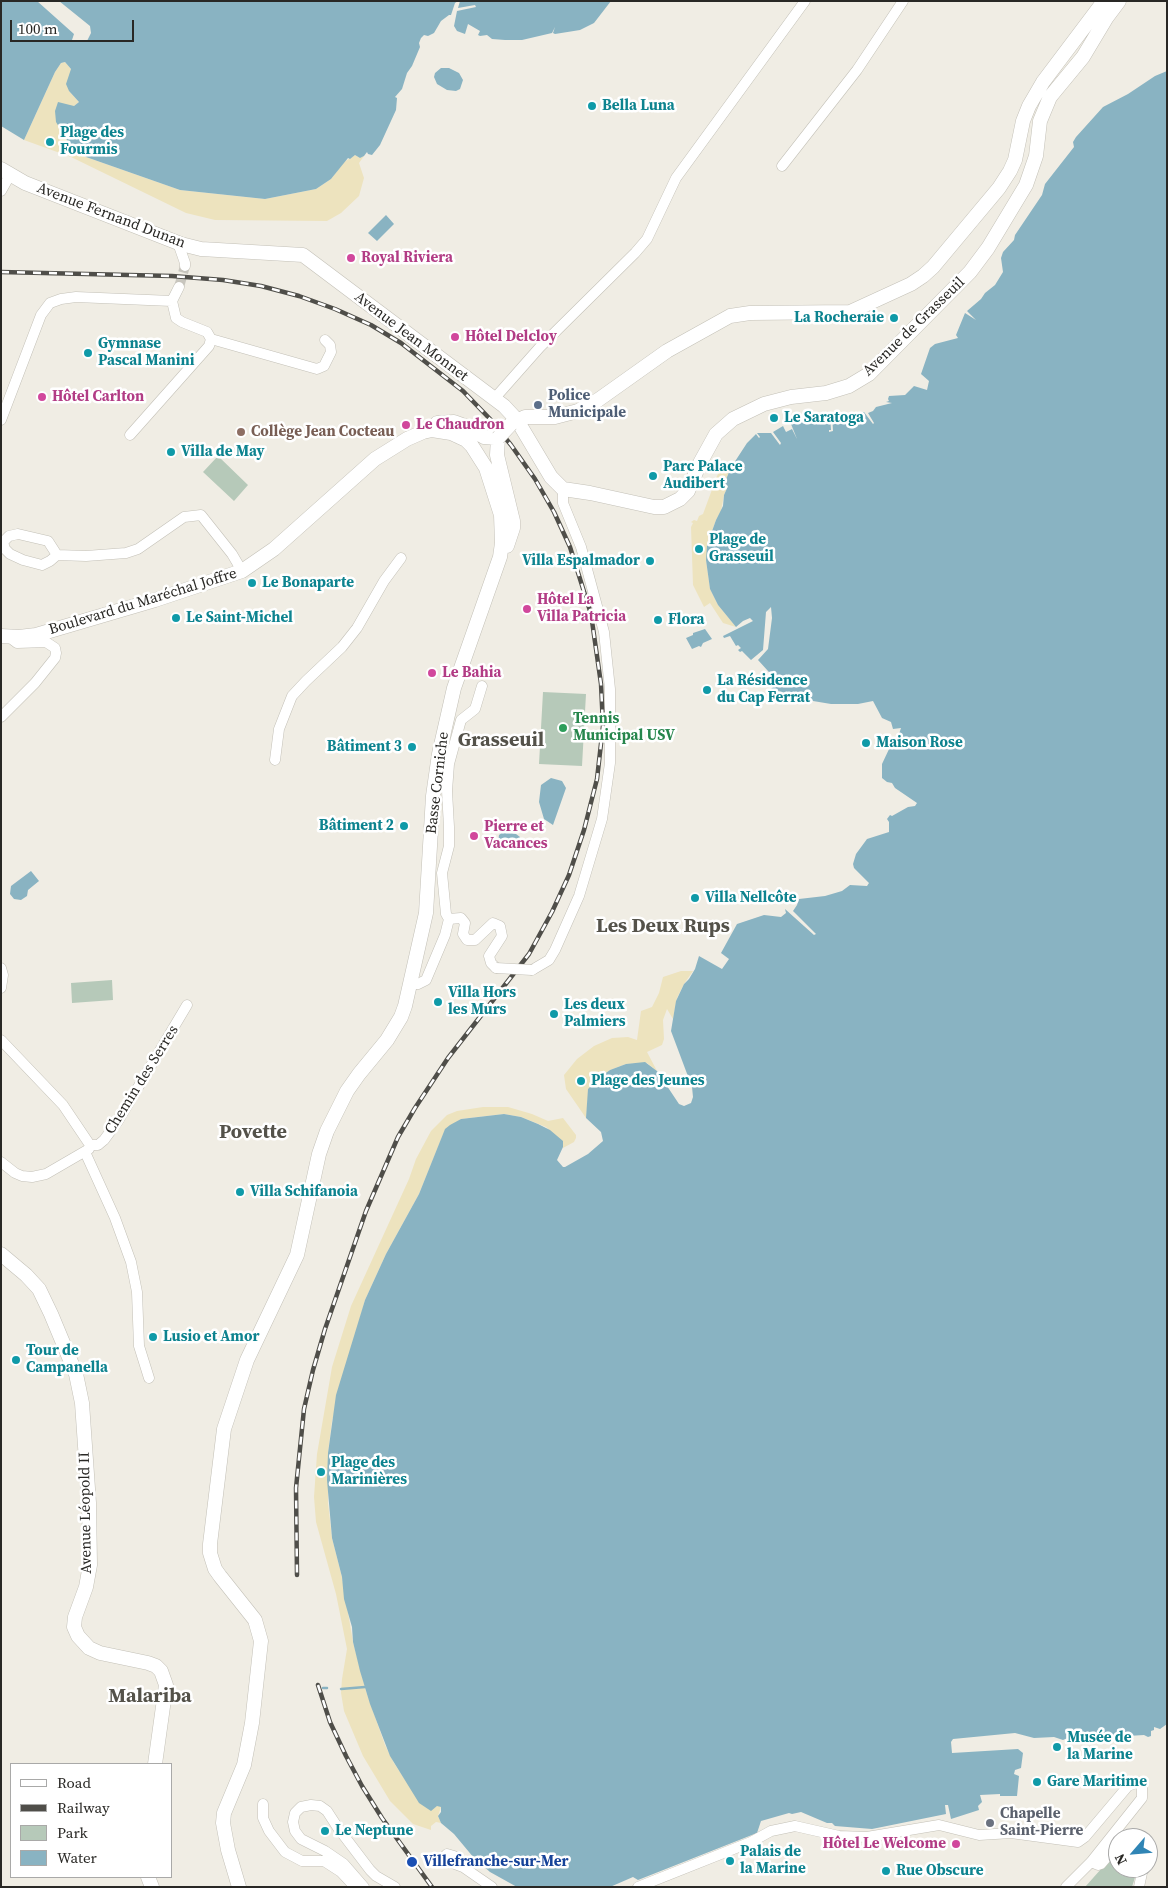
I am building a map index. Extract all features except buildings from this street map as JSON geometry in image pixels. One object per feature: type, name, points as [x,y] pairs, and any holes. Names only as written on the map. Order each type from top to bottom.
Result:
[{"type":"main road","points":[[506,510],[495,441],[514,422],[525,417],[555,417],[578,411],[598,400],[667,351],[730,316],[750,313],[850,312],[911,284],[923,276],[933,267],[999,188],[1015,160],[1024,121],[1043,82],[1104,1]]},
{"type":"main road","name":"Avenue de Grasseuil","points":[[563,489],[590,493],[654,508],[664,507],[680,499],[688,491],[716,434],[740,415],[764,404],[849,386],[868,374],[970,272],[988,248],[1026,185],[1036,156],[1040,121],[1050,97],[1083,58],[1107,17],[1119,1]]},
{"type":"main road","name":"Avenue Fernand Dunan","points":[[6,172],[34,187],[178,243],[201,249],[303,255]]},
{"type":"main road","name":"Avenue Jean Monnet","points":[[303,255],[504,406],[514,422]]},
{"type":"main road","name":"Boulevard du Maréchal Joffre","points":[[6,636],[36,635],[155,600],[242,571],[263,558],[375,460],[415,435],[432,430],[437,424],[454,422],[495,441]]},
{"type":"main road","points":[[514,422],[552,477],[563,489]]},
{"type":"main road","points":[[432,430],[458,436],[472,446],[486,468],[506,510]]},
{"type":"main road","name":"Basse Corniche","points":[[239,1887],[228,1850],[223,1823],[224,1812],[244,1765],[252,1723],[261,1641],[255,1620],[220,1576],[210,1553],[224,1429],[247,1360],[297,1255],[319,1154],[326,1131],[358,1074],[387,1040],[401,1017],[411,984],[426,913],[434,789],[445,723],[454,688],[500,557],[513,528],[506,510]]},
{"type":"main road","name":"Avenue Léopold II","points":[[1,1254],[39,1290],[76,1374],[80,1393],[89,1503],[90,1565],[86,1587],[75,1617],[74,1627],[78,1636],[89,1648],[100,1653],[148,1663],[156,1666],[161,1671],[166,1685],[155,1763]]},
{"type":"street","points":[[494,399],[540,347],[647,239],[676,178],[805,1]]},
{"type":"street","points":[[782,166],[857,70],[903,1]]},
{"type":"street","points":[[1,192],[6,172]]},
{"type":"street","points":[[178,243],[185,264],[201,249]]},
{"type":"street","points":[[179,287],[172,301],[176,318],[207,332],[211,339],[317,369],[324,366],[331,352],[330,345],[325,340]]},
{"type":"street","points":[[1,420],[41,315],[50,303],[76,297],[172,301]]},
{"type":"street","points":[[130,435],[209,346],[211,339]]},
{"type":"street","points":[[449,919],[461,918],[464,923],[463,934],[467,940],[475,940],[493,923],[500,926],[502,936],[489,956],[491,963],[496,968],[532,970],[549,960],[579,896],[602,819],[610,762],[610,688],[604,632],[581,547],[563,503],[563,489]]},
{"type":"street","points":[[57,555],[48,541],[18,534],[10,536],[3,542],[5,549],[10,554],[24,560],[42,564],[57,555],[86,556],[126,553],[138,549],[184,517],[201,516],[232,554],[242,571]]},
{"type":"street","points":[[275,760],[279,728],[292,696],[352,635],[384,581],[401,558]]},
{"type":"street","points":[[1,717],[35,683],[55,658],[56,653],[55,648],[46,642],[17,643],[6,636]]},
{"type":"street","points":[[411,984],[418,984],[426,980],[445,935],[449,919],[446,914],[442,873],[449,846],[450,827],[446,791],[449,764],[461,720],[475,708],[482,686]]},
{"type":"street","points":[[1,968],[3,975],[1,988]]},
{"type":"street","name":"Chemin des Serres","points":[[1,1162],[15,1173],[32,1177],[46,1174],[104,1140],[118,1121],[188,1005]]},
{"type":"street","points":[[1,1040],[63,1105],[87,1149],[131,1262],[137,1292],[139,1346],[149,1378]]},
{"type":"street","points":[[638,1887],[752,1842],[767,1833],[795,1826],[839,1836],[867,1838],[939,1826],[979,1835],[1011,1833],[1075,1842],[1081,1840],[1128,1786],[1135,1782],[1141,1784],[1142,1798],[1091,1862],[1066,1887]]},
{"type":"street","points":[[263,1804],[263,1818],[277,1844],[285,1852],[302,1861],[324,1862],[341,1872],[355,1887]]},
{"type":"street","points":[[364,1887],[344,1864],[325,1851],[301,1839],[295,1831],[292,1822],[295,1813],[301,1807],[320,1806],[327,1811],[370,1870],[376,1876],[395,1887]]},
{"type":"street","points":[[1091,1862],[1098,1865],[1101,1864],[1108,1856]]},
{"type":"street","points":[[463,1867],[492,1887]]},
{"type":"green space","points":[[218,456],[248,485],[234,501],[203,472]]},
{"type":"green space","points":[[543,692],[586,694],[582,766],[539,764]]},
{"type":"green space","points":[[112,980],[113,1000],[72,1003],[71,983]]},
{"type":"green space","points":[[1108,1861],[1108,1878],[1135,1878],[1132,1887],[1085,1887]]},
{"type":"sand","name":"Plage des Fourmis","points":[[65,62],[71,69],[69,91],[79,102],[74,106],[86,157],[180,190],[265,199],[316,189],[331,179],[344,162],[355,155],[360,158],[364,156],[359,163],[364,178],[359,196],[341,213],[327,221],[215,220],[186,213],[71,157],[24,140],[55,72],[61,63]]},
{"type":"sand","name":"Plage de Grasseuil","points":[[722,466],[730,470],[724,484],[728,486],[721,511],[712,531],[706,560],[710,589],[718,605],[736,627],[723,623],[710,603],[704,607],[693,585],[691,527],[693,523],[691,522],[697,521],[699,516],[703,514]]},
{"type":"sand","points":[[681,971],[693,971],[677,998],[673,1019],[667,1009],[663,1020],[664,1039],[662,1045],[647,1052],[657,1071],[647,1063],[626,1064],[610,1070],[589,1089],[586,1118],[566,1089],[564,1075],[577,1059],[594,1046],[612,1038],[628,1037],[637,1040],[641,1011],[652,1007],[659,993],[663,977]]},
{"type":"sand","name":"Plage des Marinières","points":[[483,1107],[508,1107],[548,1121],[563,1118],[576,1135],[576,1138],[574,1142],[563,1148],[563,1144],[546,1127],[521,1117],[504,1114],[461,1119],[445,1130],[419,1194],[386,1254],[365,1300],[332,1421],[328,1453],[328,1503],[332,1538],[342,1577],[353,1642],[366,1691],[385,1745],[394,1763],[406,1781],[434,1808],[438,1805],[441,1807],[438,1816],[441,1823],[436,1822],[431,1826],[431,1830],[413,1824],[390,1801],[363,1756],[344,1711],[341,1693],[347,1649],[336,1594],[316,1522],[314,1497],[317,1454],[332,1367],[351,1306],[409,1179],[416,1159],[431,1131],[447,1115],[457,1111]]},
{"type":"water","points":[[1,1],[37,1],[74,34],[72,40],[87,41],[91,33],[90,26],[59,1],[458,1],[455,3],[451,15],[441,21],[434,33],[428,36],[424,35],[421,38],[420,47],[407,73],[402,89],[395,97],[397,98],[396,110],[380,145],[372,155],[367,152],[360,158],[355,155],[350,159],[348,158],[331,179],[316,189],[265,199],[180,190],[86,157],[70,145],[56,122],[55,111],[58,102],[74,106],[79,102],[69,91],[66,84],[71,69],[65,62],[61,63],[55,72],[24,140],[1,126]]},
{"type":"water","points":[[460,1],[611,1],[594,23],[580,30],[555,34],[553,33],[555,27],[552,33],[522,40],[505,40],[492,39],[487,35],[480,36],[478,35],[480,31],[468,24],[465,34],[457,31],[454,26],[457,11],[476,7],[475,5],[458,8]]},
{"type":"water","points":[[441,68],[449,68],[459,73],[463,80],[460,89],[456,91],[447,90],[437,84],[434,77],[435,73]]},
{"type":"water","points":[[1167,71],[1167,1724],[1160,1729],[1154,1727],[1154,1730],[1151,1731],[1151,1736],[1148,1737],[1144,1735],[1111,1737],[1100,1735],[1090,1737],[1072,1736],[1063,1740],[1054,1737],[1034,1738],[1015,1733],[953,1739],[951,1742],[952,1753],[1018,1749],[1023,1753],[1021,1768],[1015,1770],[1014,1774],[1019,1776],[1017,1796],[1000,1796],[1000,1794],[980,1795],[982,1802],[978,1806],[979,1810],[951,1819],[948,1805],[945,1805],[946,1814],[872,1829],[835,1826],[832,1823],[827,1823],[801,1812],[789,1813],[761,1821],[757,1833],[638,1880],[633,1877],[610,1887],[517,1887],[490,1872],[474,1858],[454,1834],[441,1823],[438,1816],[441,1812],[441,1807],[437,1806],[431,1811],[419,1803],[390,1756],[370,1704],[360,1671],[353,1642],[352,1627],[344,1599],[342,1577],[332,1538],[327,1480],[328,1453],[336,1395],[365,1300],[386,1254],[419,1194],[445,1129],[461,1119],[504,1114],[521,1117],[550,1130],[563,1141],[563,1147],[557,1160],[565,1167],[588,1154],[603,1141],[601,1132],[586,1118],[588,1089],[610,1070],[626,1064],[645,1062],[657,1071],[679,1104],[684,1106],[691,1103],[693,1097],[692,1087],[671,1031],[676,1001],[684,984],[695,969],[699,956],[722,969],[729,959],[721,953],[737,924],[764,915],[781,917],[786,913],[785,909],[814,935],[816,934],[793,911],[799,899],[825,896],[842,891],[850,885],[867,886],[869,883],[854,868],[853,864],[856,854],[867,839],[889,832],[889,822],[887,819],[890,815],[892,816],[908,807],[915,806],[917,803],[895,788],[892,783],[882,778],[882,764],[890,747],[896,743],[901,728],[893,729],[891,722],[882,718],[873,701],[858,704],[831,704],[813,701],[801,696],[796,697],[771,689],[778,682],[758,660],[768,649],[772,618],[771,607],[766,612],[763,650],[751,660],[742,651],[738,650],[741,648],[738,645],[736,646],[730,636],[724,638],[723,636],[753,621],[750,618],[736,627],[718,605],[710,589],[706,560],[707,545],[723,506],[724,495],[728,486],[724,484],[730,470],[733,472],[736,469],[732,466],[747,443],[756,434],[760,437],[757,433],[771,433],[780,445],[781,443],[773,432],[783,426],[786,432],[792,429],[797,439],[791,424],[816,413],[830,415],[831,430],[829,432],[833,431],[832,414],[855,413],[856,421],[857,413],[864,412],[873,424],[868,413],[876,407],[892,403],[886,402],[889,401],[889,396],[905,395],[914,386],[927,390],[929,381],[921,374],[930,348],[935,344],[958,338],[956,335],[965,313],[976,320],[967,311],[995,285],[1003,272],[1001,258],[1003,252],[1014,240],[1015,235],[1042,195],[1045,184],[1074,147],[1073,142],[1076,137],[1103,107],[1128,94],[1155,76]]},
{"type":"water","points":[[386,215],[394,224],[377,241],[368,233]]},
{"type":"water","points":[[705,629],[712,639],[703,643],[701,647],[692,649],[686,638],[693,635],[693,633]]},
{"type":"water","points":[[551,778],[562,781],[566,788],[553,825],[544,819],[539,802],[541,785]]},
{"type":"water","points":[[503,832],[516,834],[520,837],[519,845],[515,847],[501,846],[498,842],[499,835]]},
{"type":"water","points":[[31,871],[39,881],[28,890],[27,896],[21,900],[14,899],[10,894],[11,886]]},
{"type":"waterway","points":[[341,1689],[365,1687]]},
{"type":"tunnel","points":[[179,287],[185,266]]},
{"type":"railway","points":[[1,272],[172,276],[223,280],[261,286],[299,296],[371,325],[401,343],[463,391],[490,419],[511,445],[535,479],[554,512],[570,547],[591,614],[601,684],[603,726],[597,779],[584,830],[569,875],[552,912],[529,954],[448,1058],[415,1108],[398,1137],[366,1211],[325,1329],[304,1409],[296,1488],[297,1575]]},
{"type":"railway","points":[[318,1685],[330,1722],[362,1786],[382,1818],[432,1887]]},
{"type":"place","name":"Bella Luna","points":[[592,106]]},
{"type":"place","name":"Plage des Fourmis","points":[[50,142]]},
{"type":"place","name":"Royal Riviera","points":[[351,258]]},
{"type":"place","name":"La Rocheraie","points":[[894,318]]},
{"type":"place","name":"Hôtel Delcloy","points":[[455,337]]},
{"type":"place","name":"Gymnase Pascal Manini","points":[[88,353]]},
{"type":"place","name":"Hôtel Carlton","points":[[42,397]]},
{"type":"place","name":"Police Municipale","points":[[538,405]]},
{"type":"place","name":"Le Saratoga","points":[[774,418]]},
{"type":"place","name":"Le Chaudron","points":[[406,425]]},
{"type":"place","name":"Collège Jean Cocteau","points":[[241,432]]},
{"type":"place","name":"Villa de May","points":[[171,452]]},
{"type":"place","name":"Parc Palace Audibert","points":[[653,476]]},
{"type":"place","name":"Plage de Grasseuil","points":[[699,549]]},
{"type":"place","name":"Villa Espalmador","points":[[650,561]]},
{"type":"place","name":"Le Bonaparte","points":[[252,583]]},
{"type":"place","name":"Hôtel La Villa Patricia","points":[[527,609]]},
{"type":"place","name":"Le Saint-Michel","points":[[176,618]]},
{"type":"place","name":"Flora","points":[[658,620]]},
{"type":"place","name":"Le Bahia","points":[[432,673]]},
{"type":"place","name":"La Résidence du Cap Ferrat","points":[[707,690]]},
{"type":"place","name":"Tennis Municipal USV","points":[[563,728]]},
{"type":"place","name":"Maison Rose","points":[[866,743]]},
{"type":"place","name":"Bâtiment 3","points":[[412,747]]},
{"type":"place","name":"Bâtiment 2","points":[[404,826]]},
{"type":"place","name":"Pierre et Vacances","points":[[474,836]]},
{"type":"place","name":"Villa Nellcôte","points":[[695,898]]},
{"type":"place","name":"Villa Hors les Murs","points":[[438,1002]]},
{"type":"place","name":"Les deux Palmiers","points":[[554,1014]]},
{"type":"place","name":"Plage des Jeunes","points":[[581,1081]]},
{"type":"place","name":"Villa Schifanoia","points":[[240,1192]]},
{"type":"place","name":"Lusio et Amor","points":[[153,1337]]},
{"type":"place","name":"Tour de Campanella","points":[[16,1360]]},
{"type":"place","name":"Plage des Marinières","points":[[321,1472]]},
{"type":"place","name":"Musée de la Marine","points":[[1057,1747]]},
{"type":"place","name":"Gare Maritime","points":[[1037,1782]]},
{"type":"place","name":"Chapelle Saint-Pierre","points":[[990,1823]]},
{"type":"place","name":"Le Neptune","points":[[325,1831]]},
{"type":"place","name":"Hôtel Le Welcome","points":[[956,1844]]},
{"type":"place","name":"Palais de la Marine","points":[[730,1861]]},
{"type":"place","name":"Villefranche-sur-Mer","points":[[412,1862]]},
{"type":"place","name":"Rue Obscure","points":[[886,1871]]},
{"type":"district","name":"Grasseuil","points":[[501,741]]},
{"type":"district","name":"Les Deux Rups","points":[[663,927]]},
{"type":"district","name":"Povette","points":[[253,1133]]},
{"type":"district","name":"Malariba","points":[[150,1697]]}]
